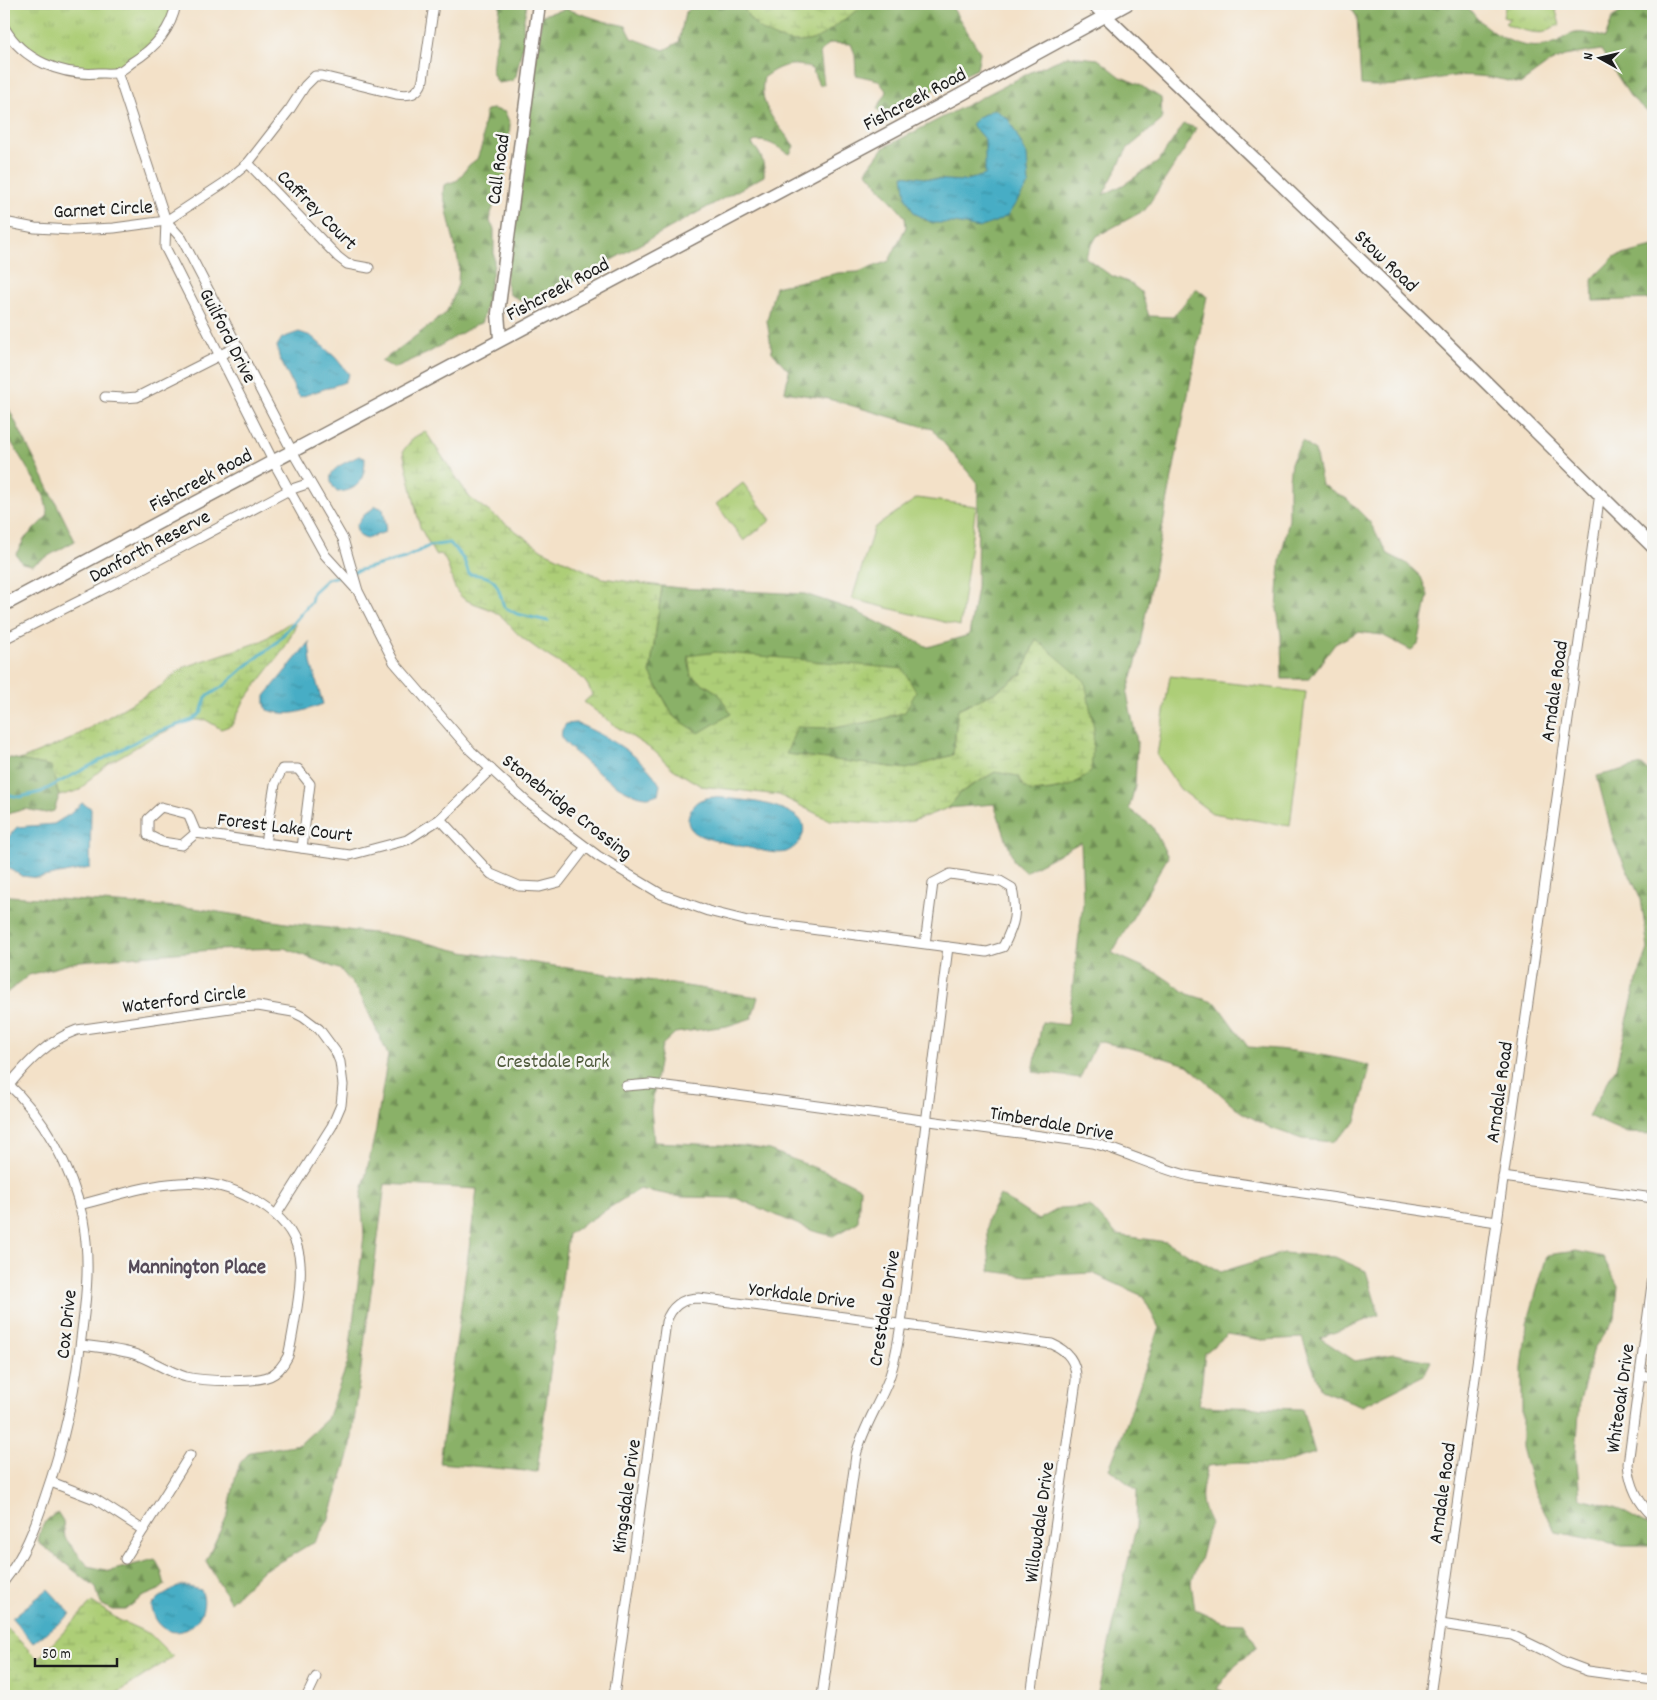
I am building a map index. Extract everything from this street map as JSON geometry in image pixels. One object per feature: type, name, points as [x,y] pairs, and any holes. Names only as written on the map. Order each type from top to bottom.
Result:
[{"type":"main road","name":"Call Road","points":[[500,339],[498,313],[539,4]]},
{"type":"main road","name":"Stow Road","points":[[1093,4],[1428,325],[1653,546]]},
{"type":"main road","name":"Fishcreek Road","points":[[4,605],[500,339],[935,109],[1127,4]]},
{"type":"street","points":[[4,27],[20,46],[40,62],[60,70],[83,74],[117,72],[145,54],[156,44],[166,31],[176,4]]},
{"type":"street","name":"Garnet Circle","points":[[4,222],[36,228],[72,230],[114,228],[166,221],[224,183],[248,163],[290,109],[305,86],[315,76],[408,96],[415,93],[421,88],[423,80],[434,4]]},
{"type":"street","name":"Guilford Drive","points":[[117,72],[166,221],[165,247],[273,461]]},
{"type":"street","name":"Caffrey Court","points":[[248,163],[338,257],[347,264],[368,268]]},
{"type":"street","name":"Guilford Drive","points":[[166,221],[182,238],[292,451]]},
{"type":"street","points":[[105,397],[137,397],[238,346]]},
{"type":"street","name":"Stonebridge Crossing","points":[[292,451],[343,539],[352,580],[394,662],[471,751],[528,803],[598,856],[661,894],[708,911],[748,921],[924,944],[987,952],[1003,947],[1013,928],[1016,906],[1012,888],[1000,881],[950,874],[933,883],[924,944]]},
{"type":"street","name":"Stonebridge Crossing","points":[[273,461],[326,555],[338,569],[352,580]]},
{"type":"street","name":"Danforth Reserve","points":[[4,639],[117,582],[289,490],[310,483]]},
{"type":"street","name":"Arndale Road","points":[[1430,1696],[1600,493]]},
{"type":"street","points":[[265,843],[278,776],[282,769],[298,769],[310,784],[302,848]]},
{"type":"street","name":"Forest Lake Court","points":[[196,833],[188,814],[160,807],[148,819],[148,835],[162,842],[182,845],[196,833],[350,854],[407,840],[440,819],[492,769]]},
{"type":"street","points":[[440,819],[491,874],[519,886],[540,888],[559,882],[586,847]]},
{"type":"street","name":"Crestdale Drive","points":[[822,1696],[856,1455],[864,1430],[890,1377],[896,1357],[948,947]]},
{"type":"street","name":"Waterford Circle","points":[[6,1083],[56,1039],[77,1030],[237,1007],[284,1010],[303,1017],[319,1029],[336,1052],[342,1074],[341,1105],[332,1126],[276,1215]]},
{"type":"street","name":"Cox Drive","points":[[4,1581],[22,1554],[33,1532],[69,1416],[81,1346],[87,1260],[79,1205],[62,1158],[49,1134],[33,1112],[6,1083]]},
{"type":"street","name":"Timberdale Drive","points":[[626,1086],[650,1084],[1093,1143],[1119,1151],[1154,1166],[1190,1176],[1497,1222]]},
{"type":"street","points":[[1503,1177],[1653,1198]]},
{"type":"street","points":[[79,1205],[155,1186],[191,1182],[216,1185],[232,1190],[265,1206],[276,1215],[294,1238],[300,1255],[301,1266],[288,1356],[284,1364],[270,1376],[242,1379],[195,1378],[172,1372],[127,1352],[81,1346]]},
{"type":"street","name":"Whiteoak Drive","points":[[1653,1277],[1628,1455],[1630,1482],[1639,1500],[1653,1516]]},
{"type":"street","name":"Yorkdale Drive","points":[[678,1304],[687,1299],[699,1298],[901,1324],[1052,1344],[1061,1348],[1069,1355]]},
{"type":"street","name":"Kingsdale Drive","points":[[614,1696],[666,1322],[671,1311],[678,1304]]},
{"type":"street","name":"Willowdale Drive","points":[[1031,1696],[1076,1381],[1076,1368],[1069,1355]]},
{"type":"street","points":[[1640,1375],[1653,1377]]},
{"type":"street","points":[[125,1559],[190,1456]]},
{"type":"street","points":[[50,1482],[95,1499],[143,1530]]},
{"type":"street","points":[[1440,1624],[1512,1635],[1545,1650],[1564,1662],[1588,1671],[1653,1680]]},
{"type":"street","points":[[307,1696],[316,1677]]},
{"type":"green space","points":[[4,4],[176,4],[166,31],[117,72],[83,75],[40,62],[4,27]]},
{"type":"green space","points":[[500,4],[527,4],[523,24],[524,39],[516,76],[512,81],[498,83],[492,73]]},
{"type":"green space","points":[[696,4],[742,4],[751,20],[816,38],[860,8],[872,4],[950,4],[980,52],[977,69],[882,114],[877,109],[887,92],[878,80],[856,75],[855,54],[851,44],[830,43],[820,52],[824,84],[819,85],[812,69],[799,65],[781,67],[764,77],[763,98],[766,106],[770,115],[794,146],[790,154],[768,142],[753,142],[752,144],[762,158],[764,176],[537,301],[526,303],[509,294],[506,277],[542,15],[566,9],[626,26],[632,38],[664,50],[679,42],[685,13]]},
{"type":"green space","points":[[742,4],[872,4],[857,10],[817,38],[800,42],[781,40],[765,32],[750,18]]},
{"type":"green space","points":[[1348,4],[1465,4],[1480,22],[1507,40],[1526,46],[1545,46],[1575,33],[1588,33],[1605,38],[1613,17],[1635,4],[1653,4],[1653,117],[1630,96],[1601,50],[1564,56],[1549,63],[1520,84],[1487,77],[1454,76],[1396,85],[1361,85],[1357,17]]},
{"type":"green space","points":[[1506,4],[1554,4],[1560,25],[1541,33],[1513,27],[1505,23],[1510,19],[1503,17]]},
{"type":"green space","points":[[1068,56],[1098,59],[1121,77],[1138,84],[1161,98],[1162,120],[1127,149],[1103,195],[1123,185],[1158,162],[1184,124],[1196,128],[1190,141],[1145,210],[1097,236],[1085,257],[1110,275],[1130,283],[1141,292],[1149,316],[1173,317],[1196,289],[1207,296],[1137,659],[1127,694],[1137,742],[1135,786],[1129,809],[1152,826],[1168,857],[1112,953],[1159,974],[1188,994],[1216,1003],[1248,1047],[1309,1053],[1370,1066],[1356,1122],[1333,1142],[1302,1139],[1271,1128],[1241,1112],[1187,1065],[1138,1050],[1097,1041],[1080,1078],[1033,1072],[1042,1022],[1068,1025],[1083,903],[1081,842],[1025,872],[1014,862],[994,804],[948,808],[961,792],[995,772],[1018,776],[1025,787],[1035,792],[1070,786],[1036,639],[1022,674],[992,694],[958,709],[953,755],[907,769],[785,754],[797,726],[833,728],[875,721],[905,712],[688,656],[691,676],[718,693],[731,714],[699,734],[673,716],[650,673],[662,586],[805,594],[853,610],[928,647],[969,635],[977,588],[978,484],[932,429],[829,399],[785,392],[789,371],[772,352],[767,321],[775,287],[838,273],[858,272],[889,261],[906,227],[905,217],[866,171],[883,148],[1033,71]]},
{"type":"green space","points":[[493,109],[505,112],[510,124],[505,175],[501,188],[495,195],[491,213],[490,222],[494,229],[494,265],[481,323],[428,353],[394,368],[381,361],[446,313],[453,298],[458,284],[459,264],[443,193],[444,185],[458,180],[469,165],[477,159],[483,142],[486,110]]},
{"type":"green space","points":[[1653,247],[1653,299],[1593,301],[1592,279],[1614,257]]},
{"type":"green space","points":[[4,399],[75,541],[32,565],[22,563],[16,554],[25,538],[48,515],[44,496],[4,430]]},
{"type":"green space","points":[[425,431],[470,498],[542,550],[602,578],[662,586],[650,673],[673,716],[699,733],[731,714],[718,693],[691,676],[688,656],[716,652],[903,669],[916,692],[905,712],[875,721],[833,728],[797,727],[786,754],[907,769],[953,755],[958,709],[992,694],[1022,674],[1036,639],[1085,681],[1094,729],[1091,772],[1070,786],[1031,792],[1023,786],[1018,776],[995,772],[961,792],[948,808],[913,821],[888,824],[829,820],[779,795],[701,786],[673,769],[654,751],[617,727],[584,702],[592,695],[585,682],[575,672],[551,658],[516,633],[498,614],[466,600],[457,591],[445,559],[441,554],[435,555],[420,527],[403,451],[413,438]]},
{"type":"green space","points":[[1302,441],[1315,451],[1322,485],[1347,499],[1369,521],[1388,554],[1406,563],[1421,577],[1428,595],[1418,645],[1411,650],[1382,635],[1358,632],[1335,644],[1309,679],[1282,679],[1281,635],[1277,609],[1280,562],[1289,519],[1291,463]]},
{"type":"green space","points":[[743,483],[771,520],[744,541],[716,504]]},
{"type":"green space","points":[[917,498],[976,506],[960,626],[852,599],[874,528]]},
{"type":"green space","points":[[289,623],[296,625],[284,649],[244,701],[232,725],[221,729],[206,720],[192,720],[155,736],[109,763],[80,790],[59,796],[51,766],[20,760],[71,739],[161,686],[182,668],[262,641]]},
{"type":"green space","points":[[1170,676],[1306,692],[1290,826],[1212,813],[1180,789],[1157,755]]},
{"type":"green space","points":[[11,758],[51,766],[59,796],[54,811],[46,813],[25,809],[4,815],[4,759]]},
{"type":"green space","points":[[1642,765],[1653,775],[1653,1134],[1627,1133],[1588,1116],[1616,1067],[1637,980],[1648,949],[1641,899],[1614,842],[1597,776]]},
{"type":"green space","name":"Crestdale Park","points":[[4,889],[9,896],[194,908],[286,923],[399,936],[463,952],[758,997],[752,1018],[727,1026],[675,1033],[662,1045],[651,1109],[654,1142],[744,1146],[769,1150],[836,1176],[860,1188],[858,1222],[833,1236],[813,1231],[736,1198],[680,1197],[639,1189],[568,1234],[537,1472],[440,1463],[477,1189],[385,1184],[350,1452],[328,1521],[315,1541],[262,1571],[230,1602],[206,1561],[228,1514],[240,1463],[250,1452],[300,1444],[327,1419],[348,1362],[364,1236],[361,1197],[376,1129],[388,1055],[359,992],[341,970],[284,948],[212,950],[80,961],[29,975],[4,995]]},
{"type":"green space","points":[[1000,1195],[1038,1220],[1060,1208],[1090,1206],[1117,1235],[1166,1242],[1221,1272],[1283,1253],[1335,1257],[1366,1271],[1379,1315],[1320,1338],[1355,1361],[1394,1354],[1431,1361],[1424,1375],[1362,1406],[1321,1390],[1302,1338],[1262,1340],[1228,1334],[1205,1353],[1199,1406],[1302,1409],[1315,1453],[1280,1464],[1237,1463],[1207,1466],[1202,1489],[1202,1501],[1210,1523],[1200,1560],[1191,1583],[1195,1609],[1223,1622],[1244,1623],[1257,1647],[1235,1665],[1217,1689],[1235,1696],[1097,1696],[1136,1527],[1137,1490],[1109,1469],[1159,1328],[1143,1296],[1092,1273],[1028,1276],[990,1271],[987,1220]]},
{"type":"green space","points":[[1576,1251],[1603,1257],[1618,1286],[1615,1319],[1594,1348],[1580,1400],[1576,1453],[1580,1498],[1615,1507],[1653,1528],[1653,1545],[1621,1545],[1556,1532],[1533,1490],[1522,1447],[1522,1369],[1527,1324],[1547,1255]]},
{"type":"green space","points":[[58,1513],[63,1521],[65,1538],[88,1566],[110,1571],[155,1559],[161,1570],[165,1585],[159,1590],[142,1597],[125,1610],[112,1610],[101,1604],[96,1588],[38,1542],[44,1525],[49,1518]]},
{"type":"green space","points":[[92,1602],[119,1620],[150,1634],[173,1657],[113,1696],[4,1696],[4,1628],[6,1627],[38,1659]]},
{"type":"water","points":[[994,109],[1009,120],[1027,155],[1029,184],[1007,216],[979,228],[955,223],[932,223],[914,213],[906,198],[903,175],[964,181],[985,175],[985,140],[971,124]]},
{"type":"water","points":[[299,332],[311,336],[335,357],[349,374],[345,382],[300,397],[297,394],[279,357],[277,346],[282,338]]},
{"type":"water","points":[[359,456],[365,458],[362,478],[351,489],[337,492],[332,485],[332,473],[340,465]]},
{"type":"water","points":[[376,506],[383,509],[386,524],[385,532],[366,539],[358,535],[356,526],[364,515]]},
{"type":"water","points":[[309,642],[311,663],[323,704],[295,713],[267,710],[265,696]]},
{"type":"water","points":[[576,723],[623,748],[645,765],[660,785],[658,794],[647,797],[636,795],[612,783],[589,765],[561,738],[562,730],[566,724]]},
{"type":"water","points":[[714,797],[767,804],[787,811],[801,820],[804,831],[800,841],[786,852],[777,853],[719,841],[698,834],[689,826],[690,811],[694,804],[700,800]]},
{"type":"water","points":[[82,803],[91,808],[90,868],[38,878],[22,876],[9,869],[5,856],[5,846],[8,838],[17,827],[54,824],[70,814]]},
{"type":"water","points":[[181,1585],[201,1590],[204,1600],[198,1619],[183,1631],[174,1632],[165,1629],[157,1621],[151,1606],[159,1598]]},
{"type":"water","points":[[48,1589],[71,1614],[33,1643],[12,1618]]},
{"type":"waterway","points":[[4,794],[20,797],[41,792],[146,736],[192,720],[201,713],[206,697],[225,685],[276,643],[311,602],[313,592],[327,579],[405,558],[429,546],[450,543],[464,560],[469,574],[486,576],[494,582],[504,607],[517,614],[548,621]]},
{"type":"district","name":"Mannington Place","points":[[197,1266]]}]
